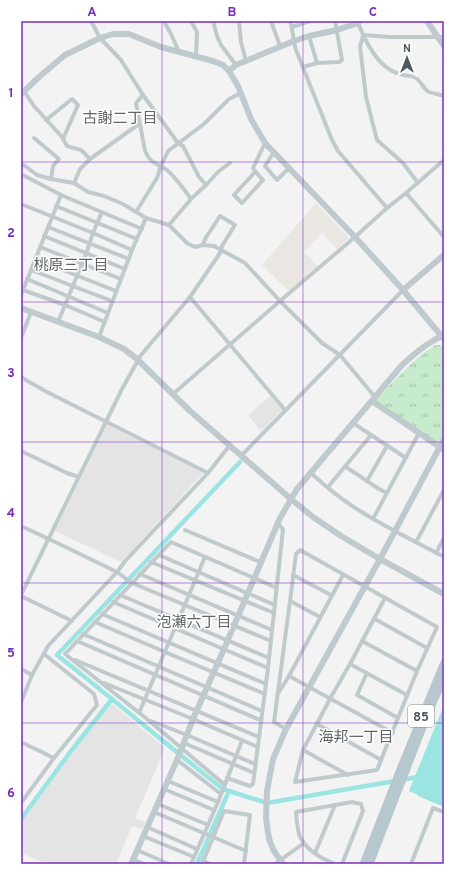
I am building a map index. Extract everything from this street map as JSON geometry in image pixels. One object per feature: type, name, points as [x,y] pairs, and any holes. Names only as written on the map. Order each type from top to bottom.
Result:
[{"type":"main road","name":"85","points":[[363,864],[394,792],[444,662]]},
{"type":"main road","name":"85","points":[[403,769],[444,678]]},
{"type":"main road","name":"85","points":[[370,864],[394,792]]},
{"type":"street","points":[[91,21],[100,38],[121,60],[142,95],[178,143],[183,146],[199,177],[206,185]]},
{"type":"street","points":[[164,21],[179,52]]},
{"type":"street","points":[[191,21],[197,32],[196,56]]},
{"type":"street","points":[[213,21],[220,45],[236,65]]},
{"type":"street","points":[[239,21],[241,42],[246,61]]},
{"type":"street","points":[[271,21],[280,46]]},
{"type":"street","points":[[290,21],[294,42],[303,67],[338,152],[387,208]]},
{"type":"street","points":[[292,27],[310,21]]},
{"type":"street","points":[[303,67],[317,63],[339,62],[342,60],[335,21]]},
{"type":"street","points":[[427,21],[443,45]]},
{"type":"street","points":[[229,71],[236,65],[280,46],[308,36],[337,30],[359,22],[363,34],[376,58],[389,70],[414,77],[419,80],[428,92],[444,96]]},
{"type":"street","points":[[90,159],[81,150],[67,146],[63,139],[22,93],[65,55],[100,38],[113,34],[129,34],[161,47],[223,65],[229,71],[241,93],[251,119],[265,143],[355,237],[443,336],[418,351],[402,364],[310,473],[291,499],[277,523],[208,688],[193,719],[188,735],[132,862],[144,864]]},
{"type":"street","points":[[363,34],[390,37],[444,36]]},
{"type":"street","points":[[363,34],[360,46],[366,97],[377,140],[403,163],[418,183]]},
{"type":"street","points":[[308,36],[317,63]]},
{"type":"street","points":[[136,212],[157,178],[168,151],[204,124],[229,99],[241,93]]},
{"type":"street","points":[[142,95],[136,102],[145,151],[153,163],[170,172],[191,199]]},
{"type":"street","points":[[46,120],[72,99],[78,105],[63,139]]},
{"type":"street","points":[[74,183],[80,169],[90,159],[139,124]]},
{"type":"street","points":[[34,138],[59,159],[53,166],[51,179]]},
{"type":"street","points":[[255,172],[234,195],[242,203],[263,180],[253,168],[265,143]]},
{"type":"street","points":[[274,152],[265,166],[277,180],[289,168]]},
{"type":"street","points":[[173,394],[444,160]]},
{"type":"street","points":[[21,163],[37,175],[74,183],[88,192],[104,196],[122,204],[146,218],[169,225],[187,243],[195,246],[214,246],[245,263],[322,343],[340,355],[374,399],[419,434],[442,449]]},
{"type":"street","points":[[169,225],[191,199],[219,171],[230,163]]},
{"type":"street","points":[[21,174],[61,195],[142,229]]},
{"type":"street","points":[[406,193],[444,237]]},
{"type":"street","points":[[21,295],[61,195]]},
{"type":"street","points":[[21,204],[132,250]]},
{"type":"street","points":[[56,206],[137,239]]},
{"type":"street","points":[[58,322],[102,212]]},
{"type":"street","points":[[72,621],[21,596],[137,359],[190,297],[220,253],[227,237],[235,225],[220,216],[205,239],[203,245]]},
{"type":"street","points":[[99,338],[121,278],[146,218]]},
{"type":"street","points":[[48,227],[129,259]]},
{"type":"street","points":[[44,236],[125,269]]},
{"type":"street","points":[[40,247],[121,278]]},
{"type":"street","points":[[242,456],[403,290],[444,255]]},
{"type":"street","points":[[35,259],[116,291]]},
{"type":"street","points":[[31,270],[112,301]]},
{"type":"street","points":[[27,279],[108,313]]},
{"type":"street","points":[[23,290],[65,305],[105,322]]},
{"type":"street","points":[[190,297],[285,410]]},
{"type":"street","points":[[21,308],[124,349],[137,359],[190,411],[291,499],[314,517],[340,536],[444,594]]},
{"type":"street","points":[[21,338],[31,312]]},
{"type":"street","points":[[21,377],[45,391],[208,473]]},
{"type":"street","points":[[353,423],[406,458]]},
{"type":"street","points":[[373,518],[419,434]]},
{"type":"street","points":[[328,487],[372,436]]},
{"type":"street","points":[[304,843],[279,863],[270,842],[266,818],[267,791],[273,759],[286,729],[442,449],[444,439]]},
{"type":"street","points":[[21,702],[32,675],[48,646],[208,473],[230,445]]},
{"type":"street","points":[[367,481],[387,446]]},
{"type":"street","points":[[21,451],[67,473],[79,477]]},
{"type":"street","points":[[346,467],[387,493]]},
{"type":"street","points":[[310,473],[354,506],[373,518],[444,557]]},
{"type":"street","points":[[416,542],[444,490]]},
{"type":"street","points":[[227,778],[250,786],[253,784],[260,720],[265,694],[283,529],[277,523]]},
{"type":"street","points":[[21,526],[49,538],[117,572],[132,582],[271,641]]},
{"type":"street","points":[[185,530],[260,562]]},
{"type":"street","points":[[436,553],[444,538]]},
{"type":"street","points":[[225,785],[183,746],[65,654],[171,542],[277,588]]},
{"type":"street","points":[[286,729],[274,722],[296,554],[300,550],[342,575],[385,598],[437,627],[407,695],[377,770],[295,782],[303,750],[385,598]]},
{"type":"street","points":[[159,554],[275,605]]},
{"type":"street","points":[[139,713],[205,557]]},
{"type":"street","points":[[151,562],[274,613]]},
{"type":"street","points":[[140,574],[272,630]]},
{"type":"street","points":[[293,575],[332,595]]},
{"type":"street","points":[[278,694],[342,575]]},
{"type":"street","points":[[120,595],[269,658]]},
{"type":"street","points":[[290,601],[320,617]]},
{"type":"street","points":[[113,602],[268,668]]},
{"type":"street","points":[[102,614],[266,684]]},
{"type":"street","points":[[374,619],[427,648]]},
{"type":"street","points":[[95,622],[265,694]]},
{"type":"street","points":[[84,634],[262,711]]},
{"type":"street","points":[[77,641],[260,720]]},
{"type":"street","points":[[362,641],[417,672]]},
{"type":"street","points":[[21,803],[54,758],[97,705],[94,694],[44,654]]},
{"type":"street","points":[[70,658],[259,737]]},
{"type":"street","points":[[350,664],[407,695]]},
{"type":"street","points":[[21,670],[32,675]]},
{"type":"street","points":[[366,673],[357,695],[398,718]]},
{"type":"street","points":[[289,676],[393,732]]},
{"type":"street","points":[[100,682],[145,699],[258,747]]},
{"type":"street","points":[[147,719],[255,764]]},
{"type":"street","points":[[317,724],[381,760]]},
{"type":"street","points":[[191,864],[225,785],[242,740]]},
{"type":"street","points":[[21,742],[54,758]]},
{"type":"street","points":[[183,746],[254,773]]},
{"type":"street","points":[[303,750],[349,775]]},
{"type":"street","points":[[177,760],[221,794]]},
{"type":"street","points":[[168,781],[218,802]]},
{"type":"street","points":[[164,789],[214,810]]},
{"type":"street","points":[[335,864],[322,858],[304,843],[300,836],[296,812],[352,802],[361,804],[362,810],[342,864]]},
{"type":"street","points":[[158,804],[208,825]]},
{"type":"street","points":[[315,853],[335,805]]},
{"type":"street","points":[[417,864],[412,863],[433,808],[444,812]]},
{"type":"street","points":[[210,864],[202,863],[224,811],[250,814],[244,864]]},
{"type":"street","points":[[154,812],[246,851]]},
{"type":"street","points":[[147,827],[197,849]]},
{"type":"street","points":[[143,836],[194,858]]},
{"type":"street","points":[[137,850],[169,864]]},
{"type":"shaded area","points":[[316,203],[349,238],[337,249],[322,233],[304,252],[318,266],[289,291],[262,265]]},
{"type":"shaded area","points":[[270,396],[282,410],[261,431],[248,415]]},
{"type":"shaded area","points":[[107,425],[203,473],[121,562],[55,531]]},
{"type":"shaded area","points":[[111,703],[165,748],[135,818],[145,822],[142,829],[132,826],[116,864],[47,864],[21,853],[21,821]]},
{"type":"green space","points":[[435,345],[444,347],[444,435],[437,444],[376,400],[411,364]]},
{"type":"water","points":[[444,705],[444,807],[409,791]]},
{"type":"waterway","points":[[240,462],[57,655],[223,789],[267,803],[418,777]]},
{"type":"waterway","points":[[21,819],[71,751],[112,699]]},
{"type":"waterway","points":[[197,864],[229,791]]},
{"type":"district","name":"古謝二丁目","points":[[120,118]]},
{"type":"district","name":"桃原三丁目","points":[[71,265]]},
{"type":"district","name":"泡瀬六丁目","points":[[194,622]]},
{"type":"district","name":"海邦一丁目","points":[[356,737]]}]
